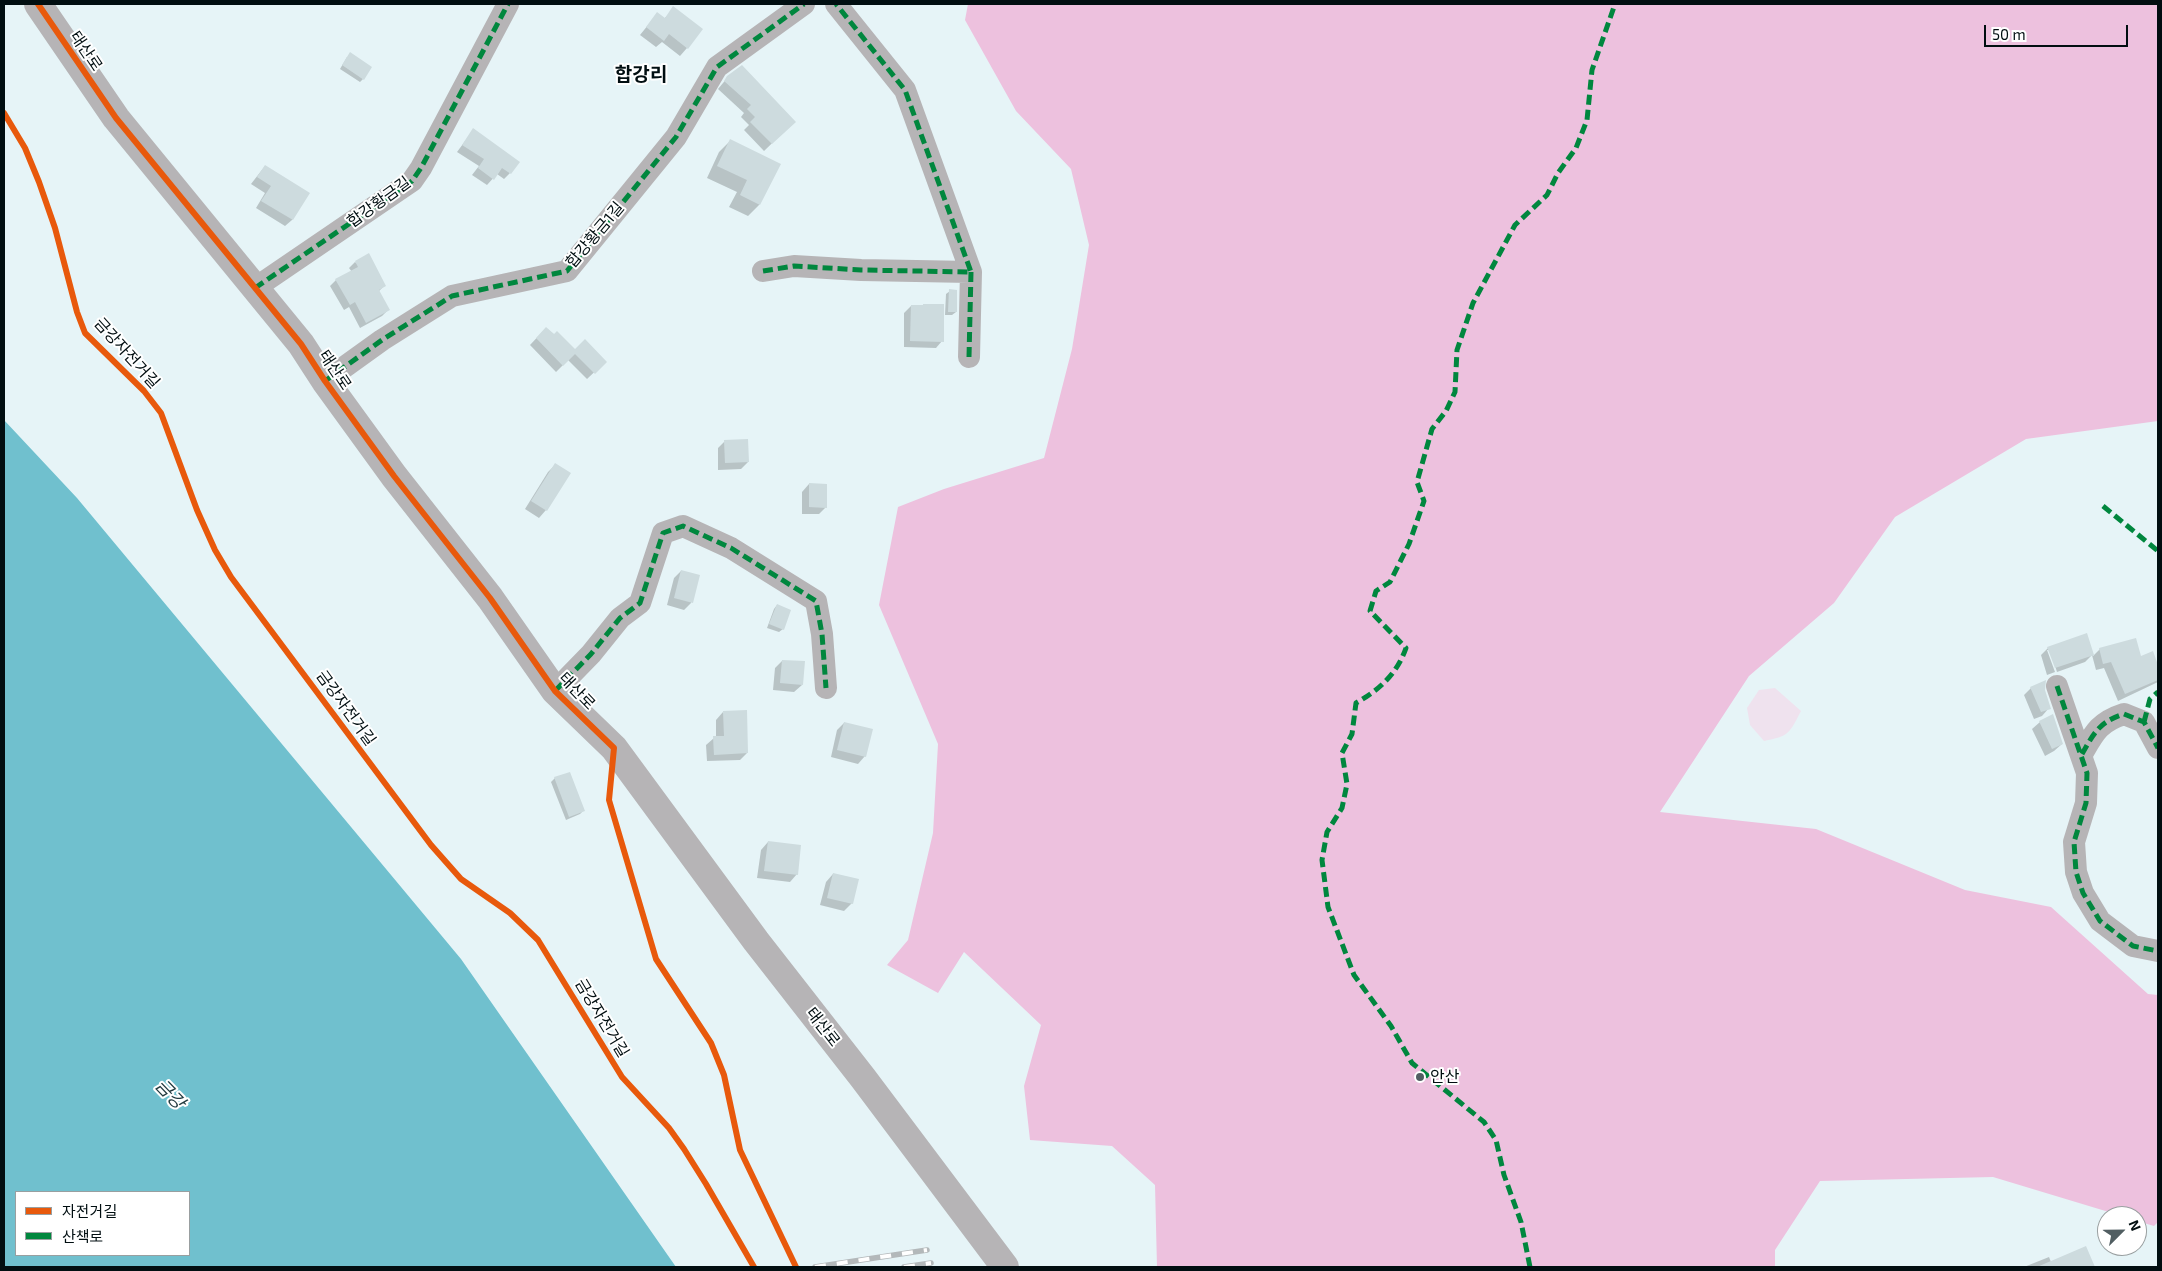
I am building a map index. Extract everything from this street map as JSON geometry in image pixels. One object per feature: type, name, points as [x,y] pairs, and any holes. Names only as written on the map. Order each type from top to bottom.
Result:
[{"type":"street","name":"태산로","points":[[38,4],[116,118],[301,344],[325,381],[394,476],[490,598],[554,691],[614,748],[756,941],[863,1078],[1004,1267]]},
{"type":"street","name":"합강황금길","points":[[256,288],[412,181],[508,4]]},
{"type":"street","name":"합강황금1길","points":[[325,381],[382,340],[452,296],[567,271],[676,137],[717,66],[804,4]]},
{"type":"street","points":[[836,4],[905,90],[971,272],[969,357]]},
{"type":"street","points":[[763,271],[794,266],[861,270],[971,272]]},
{"type":"street","points":[[554,691],[591,654],[620,618],[640,603],[662,533],[683,526],[731,548],[816,601],[822,634],[826,688]]},
{"type":"street","points":[[2057,686],[2087,773],[2086,803],[2074,842],[2076,872],[2083,893],[2100,922],[2133,946],[2158,951]]},
{"type":"street","points":[[2082,754],[2092,737],[2106,720],[2124,714],[2144,722],[2158,748]]},
{"type":"shaded area","points":[[968,4],[2158,4],[2158,421],[2026,439],[1895,517],[1834,603],[1749,676],[1660,812],[1816,829],[1965,890],[2051,907],[2148,994],[2158,995],[2158,1222],[2154,1226],[2147,1224],[2147,1206],[2097,1206],[2097,1208],[1993,1177],[1820,1181],[1775,1250],[1775,1267],[1157,1267],[1155,1185],[1112,1146],[1030,1140],[1024,1086],[1041,1025],[964,952],[938,993],[887,965],[908,940],[933,833],[938,744],[879,605],[898,507],[944,489],[1044,458],[1072,349],[1089,245],[1071,169],[1016,111],[965,20]]},
{"type":"shaded area","points":[[1775,688],[1801,711],[1794,725],[1787,733],[1764,741],[1750,725],[1747,708],[1759,690]]},
{"type":"water","name":"금강","points":[[4,420],[77,498],[461,959],[676,1267],[4,1267]]},
{"type":"building","points":[[673,6],[703,29],[688,49],[669,34],[664,41],[646,27],[657,12],[665,18]]},
{"type":"building","points":[[350,52],[372,67],[364,80],[342,65]]},
{"type":"building","points":[[742,65],[796,122],[772,144],[750,122],[755,117],[747,109],[751,105],[724,81],[727,76]]},
{"type":"building","points":[[473,128],[520,162],[511,174],[502,168],[494,180],[478,168],[484,159],[462,145]]},
{"type":"building","points":[[730,139],[781,164],[760,205],[740,195],[747,180],[717,166]]},
{"type":"building","points":[[265,165],[310,193],[293,220],[261,201],[271,186],[257,177]]},
{"type":"building","points":[[369,253],[386,286],[379,290],[390,310],[366,323],[355,302],[350,305],[335,279],[358,267],[355,261]]},
{"type":"building","points":[[949,289],[957,290],[957,312],[948,312]]},
{"type":"building","points":[[944,304],[944,342],[910,341],[911,305]]},
{"type":"building","points":[[546,327],[554,334],[557,331],[575,349],[585,339],[607,362],[595,374],[575,354],[563,366],[536,338]]},
{"type":"building","points":[[748,439],[749,462],[725,463],[724,440]]},
{"type":"building","points":[[555,463],[571,473],[547,511],[531,501]]},
{"type":"building","points":[[809,483],[827,484],[827,508],[809,507]]},
{"type":"building","points":[[681,570],[700,575],[693,603],[674,598]]},
{"type":"building","points":[[777,604],[791,610],[784,630],[769,624]]},
{"type":"building","points":[[2087,633],[2094,655],[2055,668],[2047,647]]},
{"type":"building","points":[[2136,638],[2141,656],[2153,651],[2158,665],[2158,680],[2125,694],[2111,662],[2103,664],[2099,648]]},
{"type":"building","points":[[782,660],[805,661],[803,685],[780,683]]},
{"type":"building","points":[[2046,680],[2045,690],[2051,709],[2041,712],[2030,687]]},
{"type":"building","points":[[747,710],[748,753],[714,755],[713,736],[724,736],[723,711]]},
{"type":"building","points":[[2053,714],[2063,744],[2052,749],[2039,721]]},
{"type":"building","points":[[844,722],[873,729],[866,757],[837,750]]},
{"type":"building","points":[[570,772],[585,811],[569,817],[554,777]]},
{"type":"building","points":[[768,841],[801,845],[798,875],[764,871]]},
{"type":"building","points":[[833,873],[859,879],[853,904],[827,898]]},
{"type":"building","points":[[2086,1246],[2095,1267],[2037,1267]]},
{"type":"railway","points":[[815,1267],[927,1250]]},
{"type":"railway","points":[[904,1267],[931,1263]]},
{"type":"marked path","points":[[255,288],[412,181],[421,168],[508,4]]},
{"type":"marked path","points":[[325,381],[382,340],[452,296],[567,271],[676,137],[717,67],[804,4]]},
{"type":"marked path","points":[[763,271],[794,266],[861,270],[971,272],[905,90],[836,4]]},
{"type":"marked path","points":[[1530,1267],[1521,1222],[1504,1175],[1496,1140],[1484,1122],[1412,1063],[1391,1026],[1354,975],[1328,907],[1322,860],[1327,832],[1342,808],[1347,784],[1342,753],[1352,734],[1356,703],[1380,687],[1398,666],[1406,648],[1370,611],[1376,591],[1390,582],[1409,544],[1424,501],[1417,482],[1432,429],[1446,411],[1455,392],[1457,350],[1473,303],[1515,225],[1547,195],[1558,173],[1576,148],[1587,120],[1592,70],[1615,4]]},
{"type":"marked path","points":[[969,357],[971,272]]},
{"type":"marked path","points":[[2103,506],[2158,551]]},
{"type":"marked path","points":[[555,691],[591,654],[620,618],[640,603],[663,533],[683,526],[731,548],[816,601],[822,634],[826,688]]},
{"type":"marked path","points":[[2057,686],[2087,773],[2086,803],[2074,842],[2076,872],[2083,893],[2100,921],[2133,946],[2158,951]]},
{"type":"marked path","points":[[2144,722],[2150,699],[2158,692]]},
{"type":"marked path","points":[[2082,754],[2098,729],[2124,714],[2144,722],[2158,748]]},
{"type":"cycle path","points":[[38,4],[116,118],[301,344],[325,381],[394,476],[490,598],[555,691],[614,748],[609,800],[656,959],[711,1043],[724,1075],[740,1150],[796,1267]]},
{"type":"cycle path","name":"금강자전거길","points":[[4,113],[25,148],[39,182],[55,228],[77,312],[85,333],[144,391],[161,413],[197,510],[215,550],[231,577],[431,845],[461,879],[510,913],[538,940],[622,1077],[669,1128],[684,1149],[754,1267]]},
{"type":"place","name":"안산","points":[[1420,1077]]},
{"type":"district","name":"합강리","points":[[641,75]]}]
